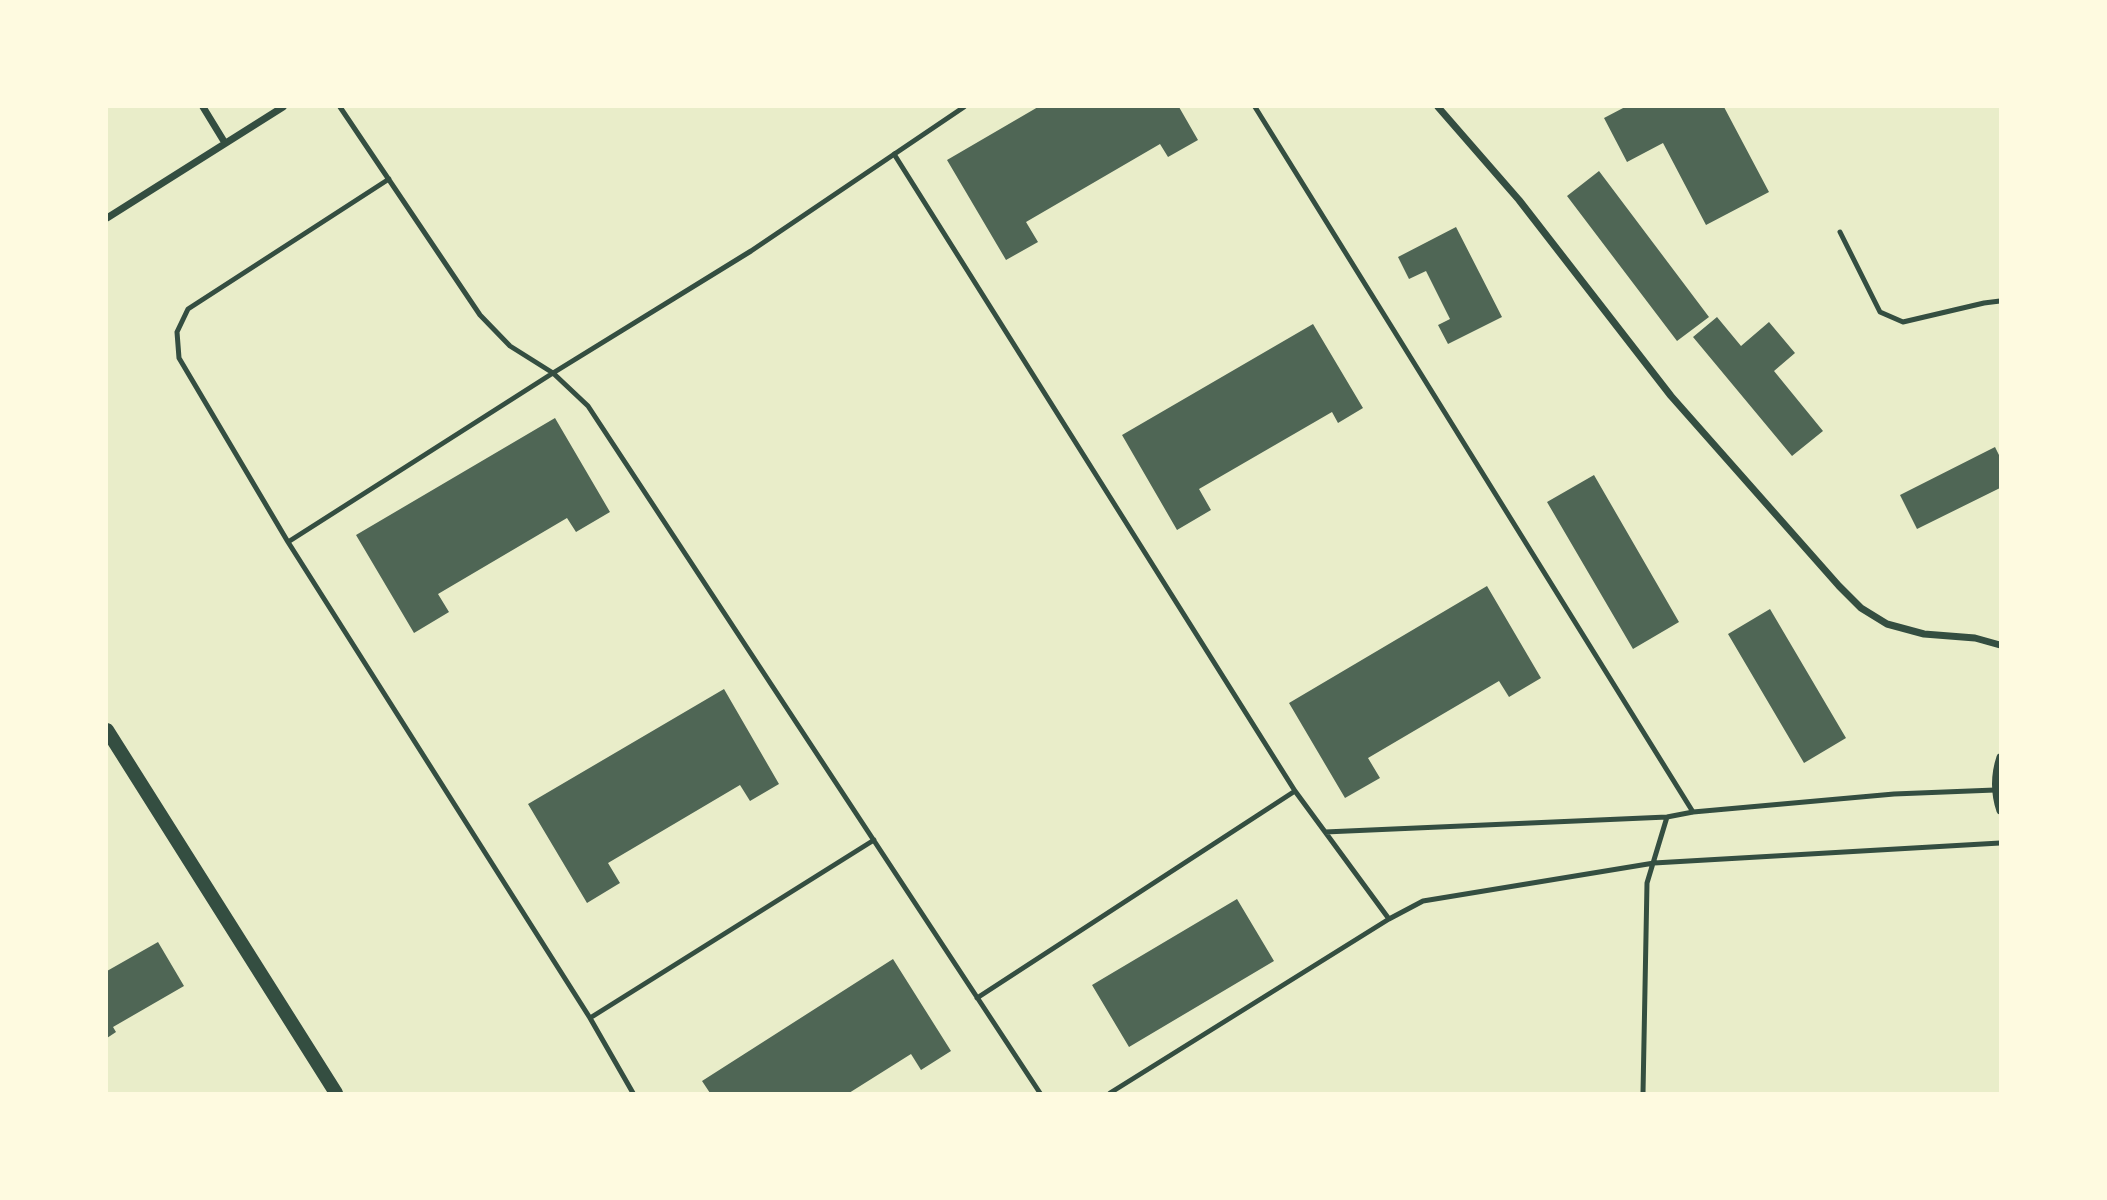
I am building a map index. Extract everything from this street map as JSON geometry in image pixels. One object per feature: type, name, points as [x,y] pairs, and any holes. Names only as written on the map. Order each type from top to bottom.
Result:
[{"type":"main road","points":[[107,730],[336,1093]]},
{"type":"street","points":[[203,107],[225,143]]},
{"type":"street","points":[[107,218],[283,107]]},
{"type":"street","points":[[1438,107],[1520,200],[1671,396],[1861,608],[1887,624],[1924,634],[1975,638],[2000,645]]},
{"type":"street","points":[[1991,643],[2000,654]]},
{"type":"street","points":[[2000,757],[1996,769],[1995,790],[2000,811]]},
{"type":"lane","points":[[340,107],[481,315],[510,346],[553,373],[588,406],[1040,1093]]},
{"type":"lane","points":[[288,542],[751,251],[964,107]]},
{"type":"lane","points":[[1255,107],[1693,812]]},
{"type":"lane","points":[[894,155],[1295,791],[1389,919]]},
{"type":"lane","points":[[388,179],[188,309],[177,332],[179,358],[288,542],[590,1018],[633,1093]]},
{"type":"lane","points":[[1840,232],[1880,312],[1903,322],[1984,303],[2000,302]]},
{"type":"lane","points":[[1325,832],[1667,817],[1693,812],[1894,794],[1995,790]]},
{"type":"lane","points":[[977,998],[1295,791]]},
{"type":"lane","points":[[1643,1093],[1647,883],[1667,817]]},
{"type":"lane","points":[[590,1018],[874,840]]},
{"type":"lane","points":[[1110,1093],[1389,919],[1423,901],[1654,863],[2000,843]]},
{"type":"building","points":[[1038,107],[1179,107],[1198,140],[1168,157],[1160,144],[1026,222],[1038,242],[1006,260],[947,160]]},
{"type":"building","points":[[1625,107],[1724,107],[1769,192],[1706,225],[1663,143],[1627,162],[1604,118]]},
{"type":"building","points":[[1599,171],[1709,317],[1677,341],[1567,196]]},
{"type":"building","points":[[1456,227],[1502,317],[1448,344],[1438,325],[1450,319],[1426,271],[1409,279],[1398,257]]},
{"type":"building","points":[[1717,317],[1741,346],[1769,322],[1795,353],[1774,371],[1823,431],[1792,456],[1693,337]]},
{"type":"building","points":[[1313,324],[1363,408],[1338,423],[1332,412],[1199,489],[1211,510],[1177,530],[1122,435]]},
{"type":"building","points":[[555,418],[610,512],[576,532],[567,518],[438,594],[449,612],[414,633],[356,535]]},
{"type":"building","points":[[1995,447],[2000,457],[2000,488],[1917,529],[1900,495]]},
{"type":"building","points":[[1594,475],[1679,622],[1633,649],[1547,502]]},
{"type":"building","points":[[1487,586],[1541,678],[1509,697],[1499,681],[1368,758],[1380,778],[1345,798],[1289,703]]},
{"type":"building","points":[[1770,609],[1846,738],[1804,763],[1728,634]]},
{"type":"building","points":[[724,689],[779,784],[750,801],[740,785],[608,863],[620,883],[587,903],[528,804]]},
{"type":"building","points":[[1237,899],[1274,961],[1129,1047],[1092,985]]},
{"type":"building","points":[[158,942],[184,986],[113,1027],[116,1032],[107,1038],[107,971]]},
{"type":"building","points":[[893,959],[951,1051],[921,1070],[911,1054],[849,1093],[710,1093],[702,1081]]}]
